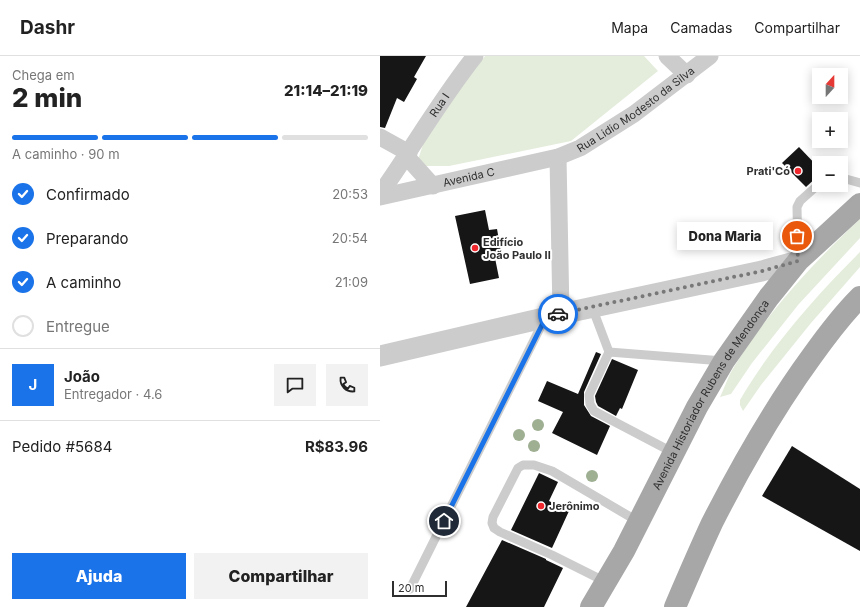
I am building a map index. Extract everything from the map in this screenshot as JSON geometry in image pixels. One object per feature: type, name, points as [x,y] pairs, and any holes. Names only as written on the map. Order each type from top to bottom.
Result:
[{"type":"main road","name":"Avenida Historiador Rubens de Mendonça","points":[[591,607],[624,551],[697,407],[724,361],[769,297],[798,261],[860,204]]},
{"type":"main road","points":[[675,607],[712,525],[738,474],[767,425],[798,375],[841,317],[859,299]]},
{"type":"street","name":"Rua I","points":[[380,196],[408,155],[425,126],[475,56]]},
{"type":"street","points":[[667,56],[686,75]]},
{"type":"street","name":"Rua Lidio Modesto da Silva","points":[[558,156],[580,148],[634,114],[710,56]]},
{"type":"street","points":[[380,137],[408,155],[433,186]]},
{"type":"street","points":[[553,315],[558,156]]},
{"type":"street","name":"Avenida C","points":[[380,196],[433,186],[558,156]]},
{"type":"street","points":[[380,356],[553,315],[762,271],[798,261]]},
{"type":"lane","points":[[848,180],[860,183]]},
{"type":"lane","points":[[798,261],[797,207],[800,201],[812,190]]},
{"type":"lane","points":[[592,307],[609,352],[589,395],[590,404],[594,411],[674,454]]},
{"type":"lane","points":[[410,589],[553,315]]},
{"type":"lane","points":[[609,352],[724,361]]},
{"type":"lane","points":[[606,582],[552,554],[494,528],[492,523],[497,510],[518,468],[522,465],[542,467],[639,522]]},
{"type":"green space","points":[[485,56],[644,56],[658,71],[571,141],[449,166],[426,166],[418,160],[424,141],[439,115]]},
{"type":"green space","points":[[860,219],[860,238],[798,305],[752,363],[731,394],[720,397],[734,367],[761,327],[809,270]]},
{"type":"green space","points":[[860,252],[860,267],[811,323],[761,385],[743,411],[740,405],[740,400],[766,360],[811,304]]},
{"type":"building","points":[[380,56],[426,56],[414,77],[417,79],[404,102],[397,98],[385,128],[380,127]]},
{"type":"building","points":[[799,147],[812,161],[812,181],[806,187],[782,163]]},
{"type":"building","name":"Edifício João Paulo II","points":[[485,210],[489,230],[497,229],[502,257],[495,258],[499,278],[470,284],[455,216]]},
{"type":"building","points":[[596,352],[601,354],[584,392],[584,405],[591,416],[610,426],[597,455],[552,433],[563,412],[538,401],[547,381],[578,394]]},
{"type":"building","points":[[612,359],[638,370],[622,409],[620,408],[616,416],[598,406],[595,396]]},
{"type":"building","points":[[792,446],[860,489],[860,551],[762,496]]},
{"type":"building","name":"Jerônimo","points":[[539,473],[558,482],[549,501],[569,511],[552,548],[511,530]]},
{"type":"building","points":[[502,540],[563,568],[544,607],[466,607]]},
{"type":"way so far","points":[[558,314],[762,271],[798,261],[797,236]]},
{"type":"place","name":"Prati'Có","points":[[798,171]]},
{"type":"place","name":"Dona Maria","points":[[797,236]]},
{"type":"place","name":"Edifício João Paulo II","points":[[475,248]]},
{"type":"place","name":"Jerônimo","points":[[541,506]]},
{"type":"route","points":[[444,521],[546,317],[558,314]]}]
